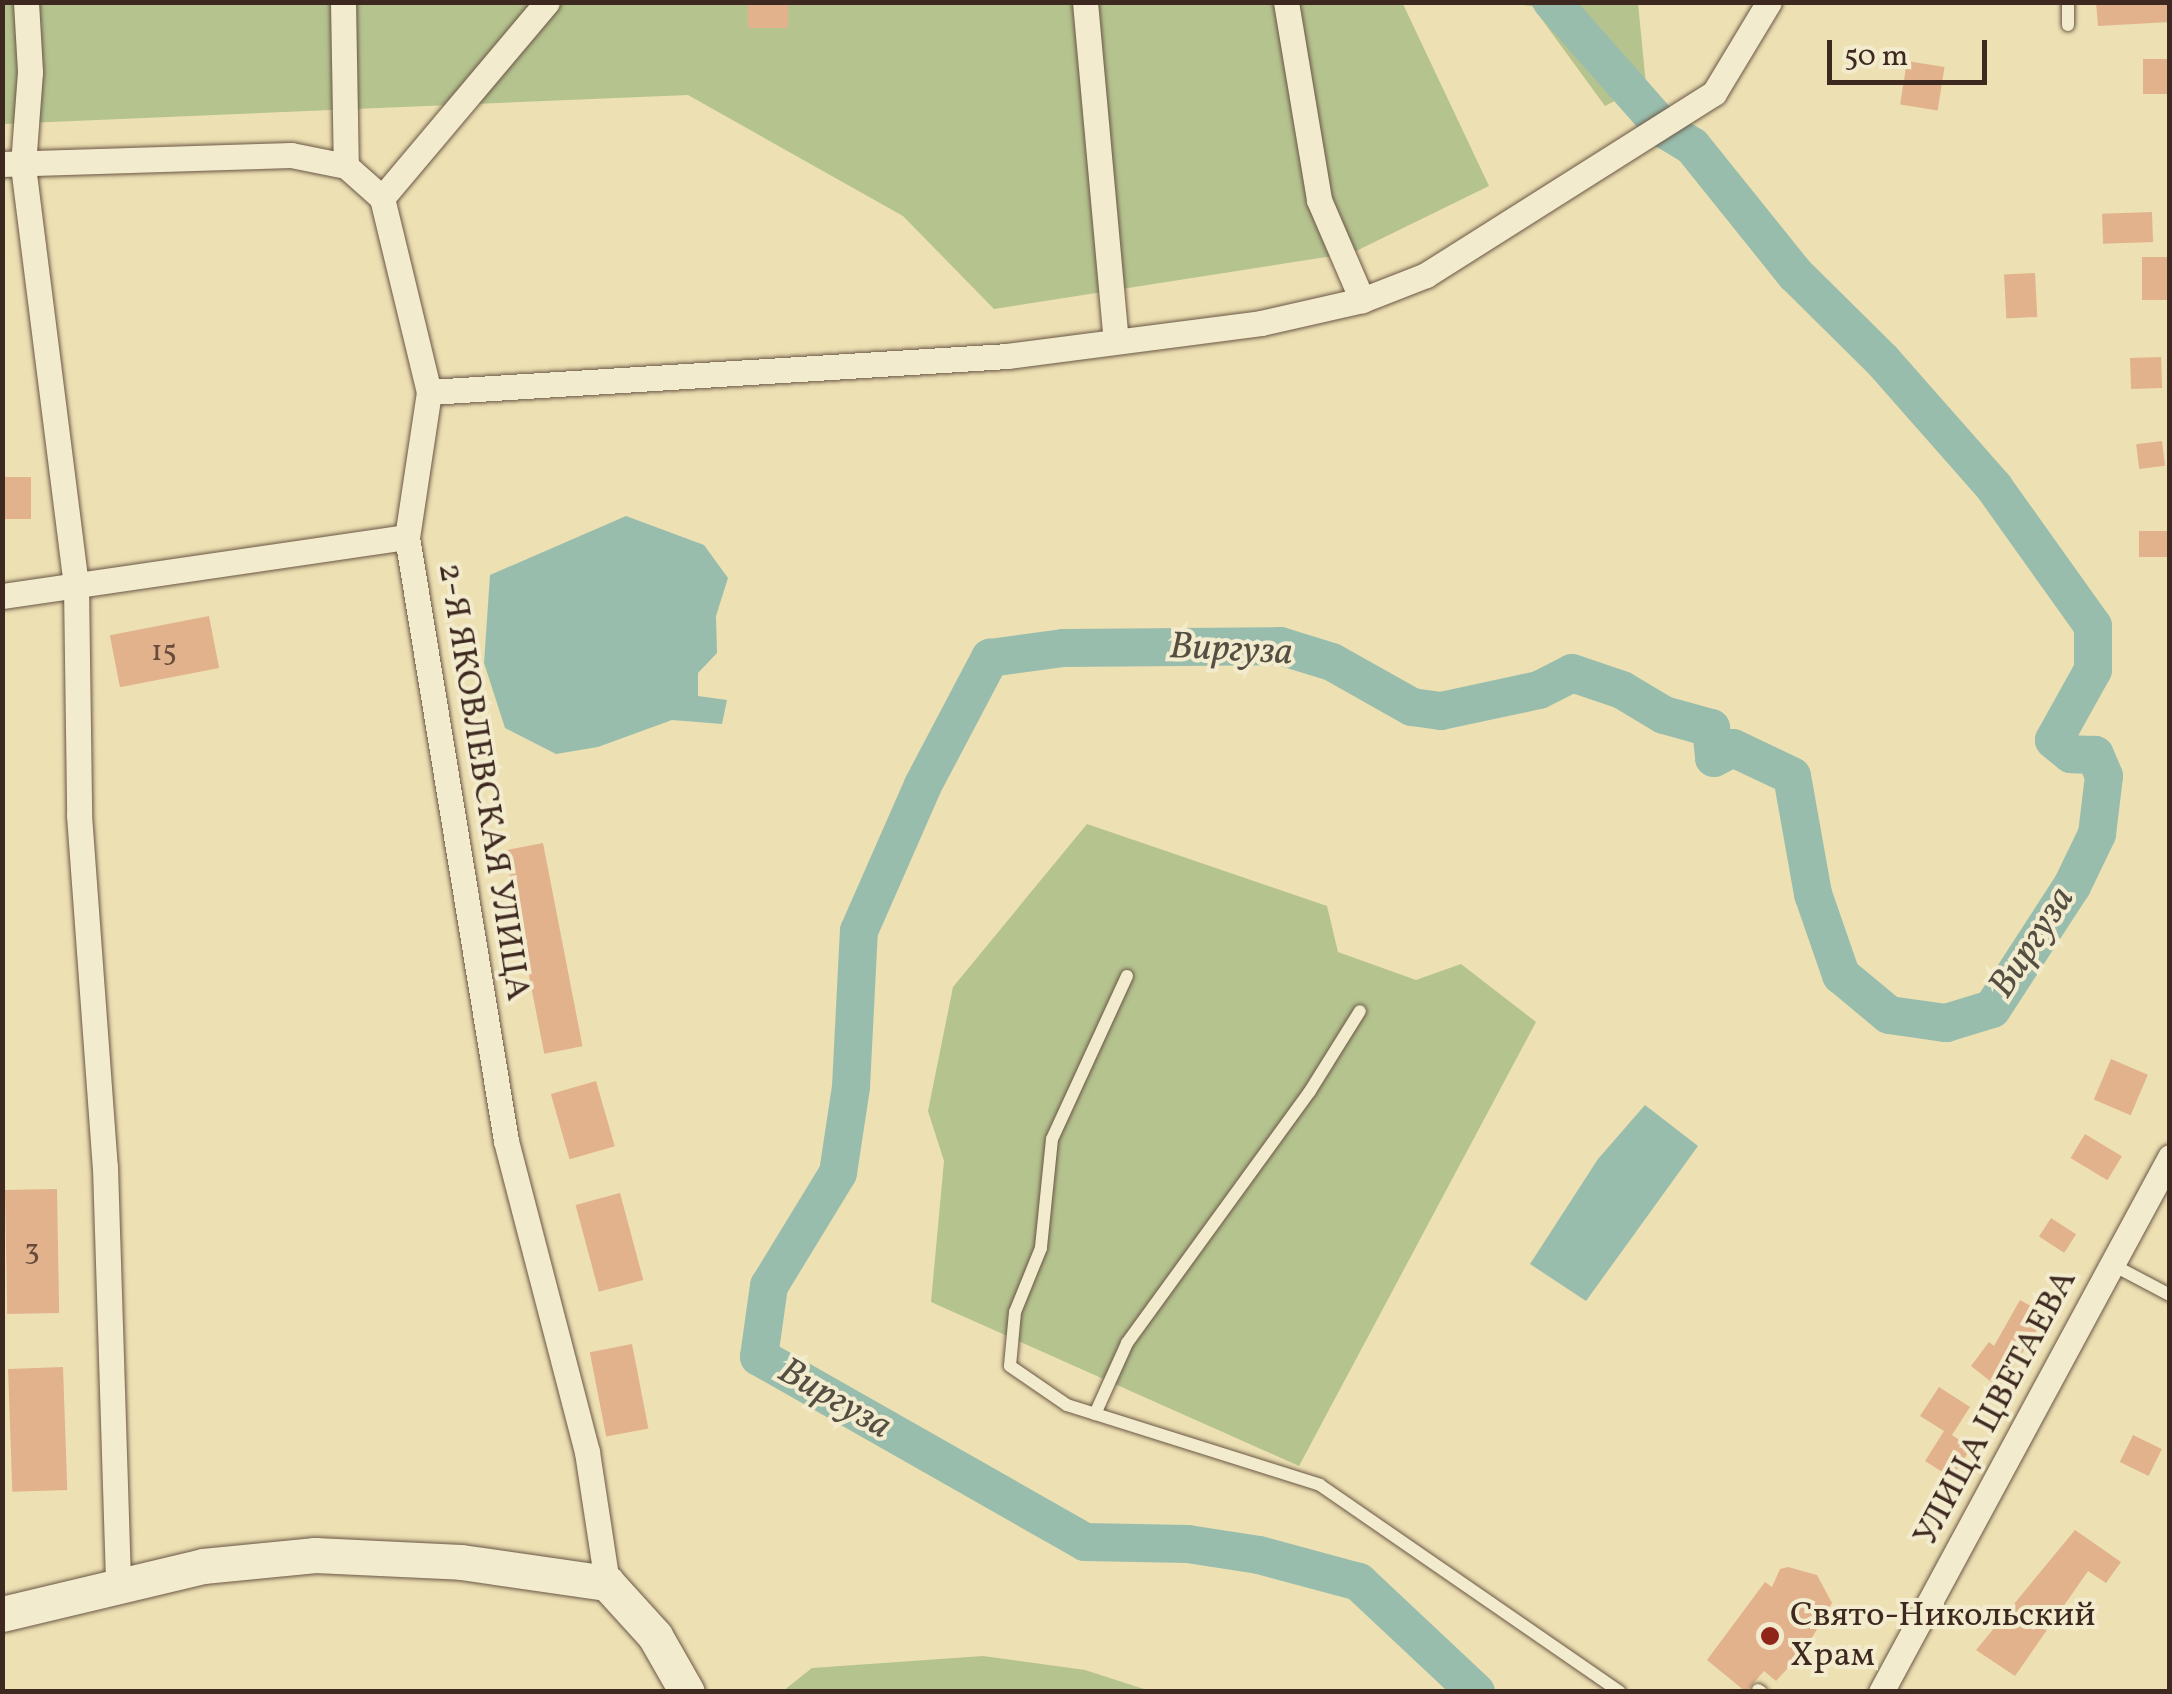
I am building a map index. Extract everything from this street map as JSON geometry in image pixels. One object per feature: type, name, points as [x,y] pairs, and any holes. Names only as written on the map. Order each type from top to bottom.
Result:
[{"type":"street","points":[[26,2],[30,72],[13,165],[76,586],[80,814],[105,1167],[107,1412],[118,1588]]},
{"type":"street","points":[[343,2],[346,166]]},
{"type":"street","points":[[13,165],[291,155],[346,166],[382,198],[547,2]]},
{"type":"street","points":[[1085,2],[1116,340]]},
{"type":"street","points":[[1286,2],[1319,200],[1362,300]]},
{"type":"street","points":[[429,392],[1008,356],[1261,323],[1362,300],[1426,276],[1714,93],[1768,2]]},
{"type":"street","name":"2-Я ЯКОВЛЕВСКАЯ УЛИЦА","points":[[382,198],[429,392],[407,537],[506,1141],[587,1452],[607,1583]]},
{"type":"street","points":[[2,596],[407,537]]},
{"type":"street","name":"УЛИЦА ЦВЕТАЕВА","points":[[1882,1692],[2170,1157]]},
{"type":"street","points":[[2,1614],[204,1566],[315,1555],[461,1562],[607,1583],[655,1636],[687,1692]]},
{"type":"lane","points":[[2068,2],[2068,26]]},
{"type":"lane","points":[[1127,976],[1052,1139],[1042,1248],[1015,1312],[1010,1366],[1067,1404],[1320,1486],[1620,1692]]},
{"type":"lane","points":[[1095,1414],[1127,1342],[1310,1091],[1360,1010]]},
{"type":"lane","points":[[2113,1265],[2170,1295]]},
{"type":"green space","points":[[1402,2],[1489,186],[1352,253],[994,309],[903,216],[688,95],[3,124],[3,3]]},
{"type":"green space","points":[[1504,3],[1638,3],[1646,85],[1605,106],[1532,6]]},
{"type":"green space","points":[[1087,824],[1327,906],[1338,952],[1416,980],[1461,964],[1536,1022],[1299,1466],[931,1302],[944,1161],[928,1111],[953,987]]},
{"type":"green space","points":[[983,1656],[1085,1670],[1150,1691],[783,1691],[812,1668]]},
{"type":"shaded area","points":[[626,516],[704,545],[728,578],[716,616],[717,653],[698,673],[698,696],[727,700],[722,724],[672,720],[598,747],[556,754],[505,728],[484,663],[490,575]]},
{"type":"shaded area","points":[[1645,1105],[1698,1146],[1586,1301],[1530,1264],[1598,1159]]},
{"type":"building","points":[[748,2],[788,2],[788,28],[748,28]]},
{"type":"building","points":[[2096,2],[2170,2],[2170,22],[2098,26]]},
{"type":"building","points":[[2143,59],[2170,59],[2170,94],[2143,94]]},
{"type":"building","points":[[1907,61],[1945,67],[1938,110],[1900,104]]},
{"type":"building","points":[[2152,212],[2153,242],[2103,244],[2102,214]]},
{"type":"building","points":[[2142,257],[2170,257],[2170,300],[2142,300]]},
{"type":"building","points":[[2035,273],[2037,317],[2006,319],[2004,275]]},
{"type":"building","points":[[2161,357],[2162,388],[2131,389],[2130,358]]},
{"type":"building","points":[[2162,441],[2165,466],[2139,469],[2136,444]]},
{"type":"building","points":[[2,477],[31,477],[31,519],[2,519]]},
{"type":"building","points":[[2139,531],[2170,531],[2170,557],[2139,557]]},
{"type":"building","points":[[209,616],[219,668],[120,687],[110,635]]},
{"type":"building","points":[[543,843],[582,1046],[544,1054],[505,850]]},
{"type":"building","points":[[2111,1059],[2148,1075],[2131,1115],[2094,1100]]},
{"type":"building","points":[[596,1081],[615,1146],[570,1159],[551,1094]]},
{"type":"building","points":[[2085,1134],[2122,1156],[2107,1180],[2071,1158]]},
{"type":"building","points":[[57,1189],[59,1313],[7,1314],[5,1190]]},
{"type":"building","points":[[620,1193],[643,1280],[599,1292],[576,1205]]},
{"type":"building","points":[[2051,1218],[2076,1234],[2064,1253],[2039,1236]]},
{"type":"building","points":[[2020,1300],[2047,1315],[1999,1388],[1971,1366],[1989,1342],[1994,1346]]},
{"type":"building","points":[[632,1344],[648,1428],[606,1437],[590,1352]]},
{"type":"building","points":[[63,1367],[67,1490],[12,1492],[8,1369]]},
{"type":"building","points":[[1939,1387],[1970,1407],[1952,1435],[1971,1448],[1952,1478],[1925,1461],[1944,1431],[1920,1416]]},
{"type":"building","points":[[2133,1435],[2162,1449],[2149,1476],[2120,1462]]},
{"type":"building","points":[[2075,1530],[2121,1562],[2106,1583],[2088,1571],[2015,1676],[1976,1650]]},
{"type":"building","name":"Свято-Никольский Храм","points":[[1788,1567],[1817,1575],[1832,1603],[1805,1650],[1776,1681],[1764,1671],[1746,1692],[1707,1660],[1765,1582],[1772,1587],[1780,1569]]},
{"type":"waterway","name":"Виргуза","points":[[1476,1692],[1359,1582],[1259,1555],[1188,1544],[1085,1542],[759,1357],[769,1286],[838,1173],[851,1087],[859,931],[923,785],[990,658],[1063,648],[1280,646],[1332,662],[1412,707],[1441,711],[1539,690],[1572,673],[1622,690],[1664,715],[1711,728],[1714,758],[1733,748],[1792,776],[1813,894],[1841,975],[1889,1015],[1946,1023],[1992,1009],[2072,886],[2097,834],[2104,776],[2095,755],[2071,754],[2054,740],[2093,670],[2093,626],[1994,487],[1882,360],[1795,274],[1692,146],[1665,130],[1552,2]]},
{"type":"place","name":"Свято-Никольский Храм","points":[[1770,1636]]}]
